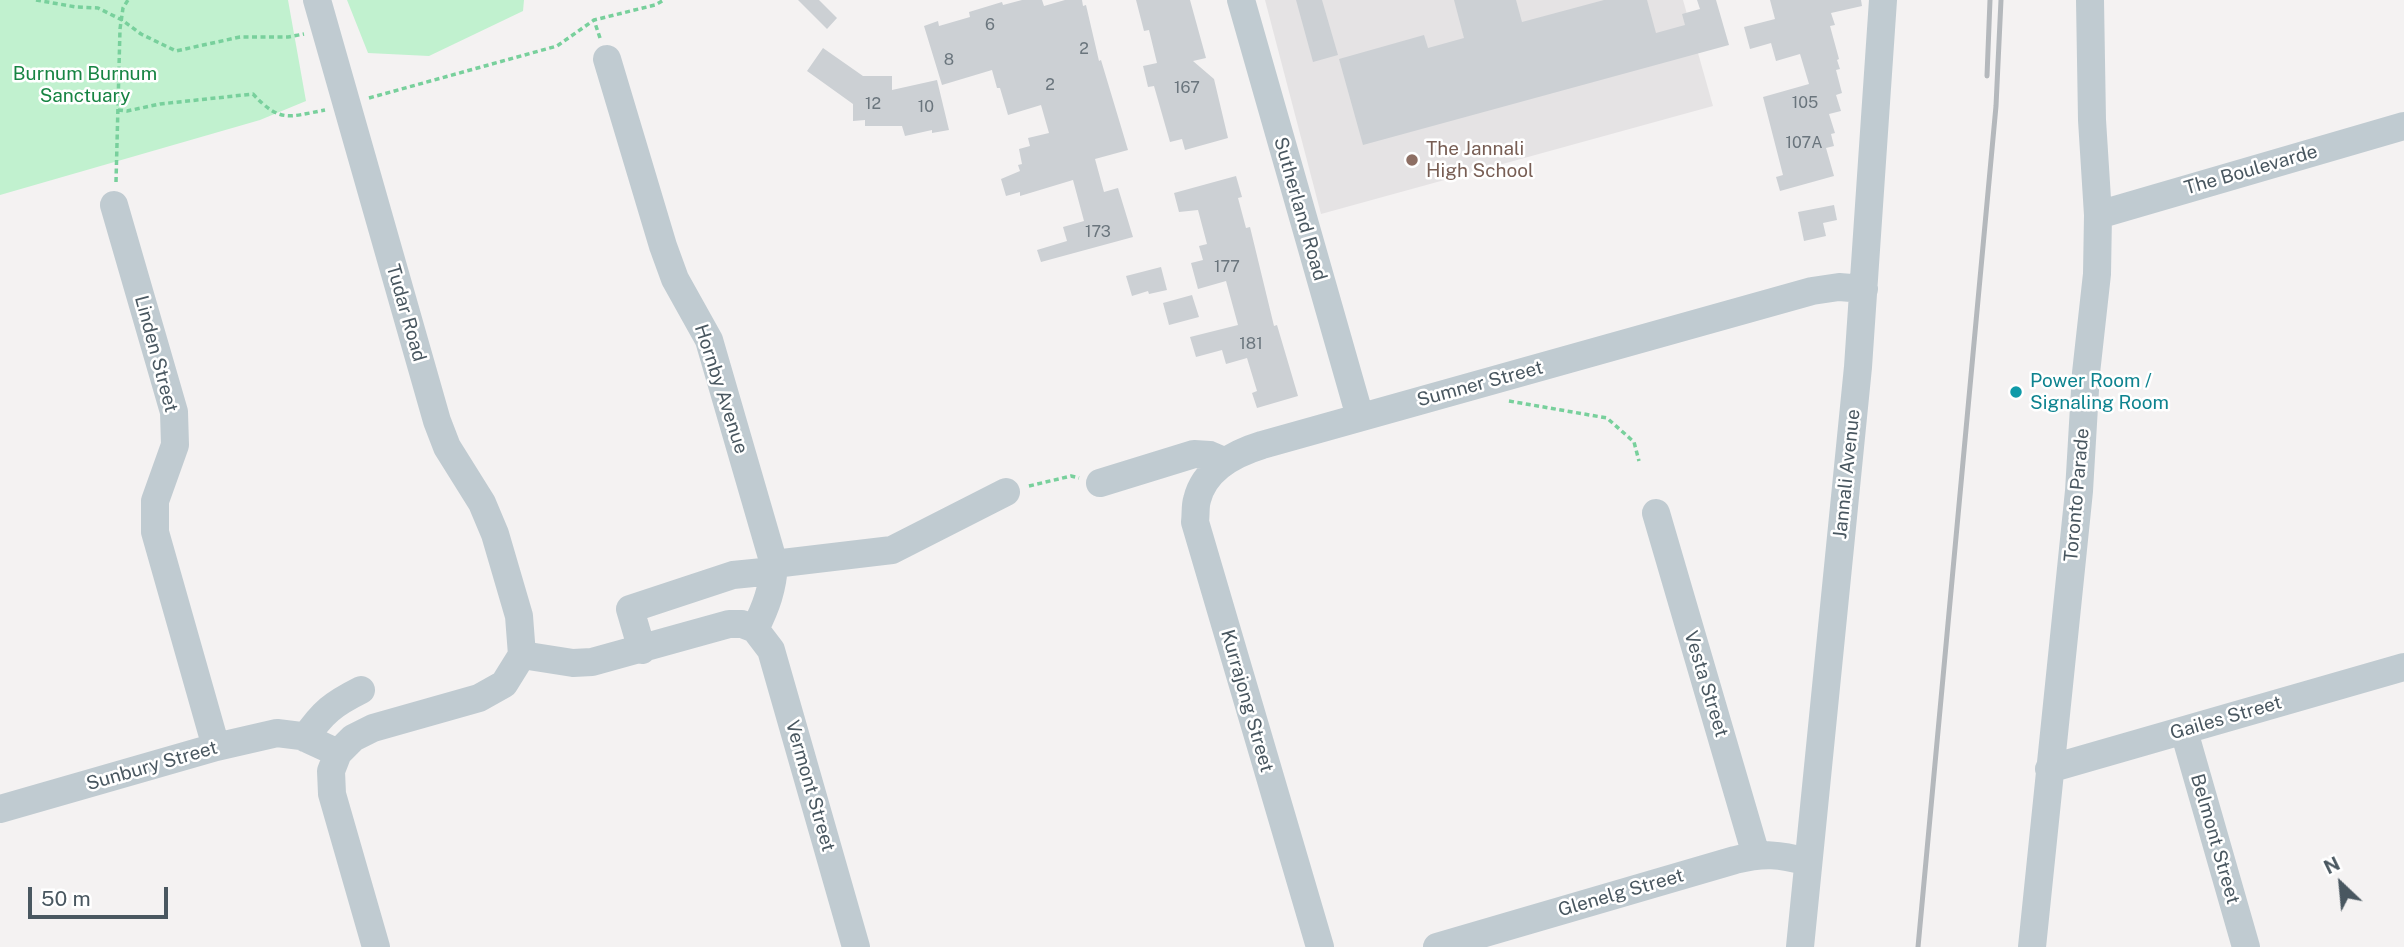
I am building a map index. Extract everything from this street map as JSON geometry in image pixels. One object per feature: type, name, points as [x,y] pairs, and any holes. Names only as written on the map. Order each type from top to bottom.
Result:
[{"type":"street","name":"Tudar Road","points":[[317,0],[437,421],[447,447],[482,503],[491,524],[519,617],[522,655]]},
{"type":"street","name":"Sutherland Road","points":[[1241,0],[1360,417]]},
{"type":"street","name":"Jannali Avenue","points":[[1800,947],[1858,367],[1883,0]]},
{"type":"street","name":"Toronto Parade","points":[[2032,947],[2079,491],[2086,373],[2097,274],[2098,215],[2092,120],[2090,0]]},
{"type":"street","name":"Hornby Avenue","points":[[607,59],[667,257],[675,279],[709,340],[774,567]]},
{"type":"street","name":"The Boulevarde","points":[[2098,215],[2404,126]]},
{"type":"street","name":"Linden Street","points":[[114,205],[174,412],[175,445],[155,501],[155,532],[216,747]]},
{"type":"street","name":"Sumner Street","points":[[1224,461],[1262,444],[1812,291],[1839,287],[1864,289]]},
{"type":"street","points":[[1100,483],[1194,454],[1210,455],[1224,461]]},
{"type":"street","name":"Kurrajong Street","points":[[1224,461],[1209,477],[1197,498],[1195,522],[1320,947]]},
{"type":"street","points":[[642,650],[630,609],[733,575],[892,550],[1006,492]]},
{"type":"street","name":"Vesta Street","points":[[1656,513],[1756,855]]},
{"type":"street","points":[[376,947],[332,794],[331,771],[338,753],[353,738],[373,727],[479,698],[504,684],[522,655],[582,663],[609,659],[729,624],[742,624],[755,629],[768,602],[774,567]]},
{"type":"street","name":"Vermont Street","points":[[755,629],[771,650],[856,947]]},
{"type":"street","name":"Gailes Street","points":[[2049,769],[2404,667]]},
{"type":"street","points":[[305,738],[321,715],[339,701],[362,690]]},
{"type":"street","name":"Belmont Street","points":[[2184,731],[2246,947]]},
{"type":"street","name":"Sunbury Street","points":[[0,809],[216,747],[277,733],[305,738],[338,753]]},
{"type":"street","name":"Glenelg Street","points":[[1437,947],[1756,855],[1780,854],[1807,862]]},
{"type":"path","points":[[36,0],[76,8],[98,8],[176,51],[240,37],[288,37],[326,29]]},
{"type":"path","points":[[114,205],[118,159],[120,29],[123,8],[128,0]]},
{"type":"path","points":[[118,110],[127,111],[160,104],[253,93],[268,110],[288,117],[557,46],[594,20],[664,0]]},
{"type":"path","points":[[594,20],[607,59]]},
{"type":"path","points":[[1496,380],[1506,400],[1607,418],[1634,442],[1639,461]]},
{"type":"path","points":[[1006,492],[1071,476],[1100,483]]},
{"type":"shaded area","name":"The Jannali High School","points":[[1265,0],[1683,0],[1713,106],[1321,214]]},
{"type":"green space","name":"Burnum Burnum Sanctuary","points":[[0,0],[288,0],[306,101],[260,120],[0,195]]},
{"type":"green space","points":[[347,0],[524,0],[523,11],[429,56],[368,53]]},
{"type":"building","points":[[798,0],[819,0],[837,18],[827,29]]},
{"type":"building","points":[[1022,0],[1042,0],[1044,6],[1065,0],[1082,0],[1083,6],[1086,5],[1099,61],[1101,60],[1128,150],[1095,159],[1104,192],[1118,188],[1133,237],[1041,262],[1037,250],[1067,241],[1063,227],[1084,221],[1073,180],[1020,196],[1020,192],[1006,196],[1001,179],[1020,171],[1018,165],[1022,164],[1019,149],[1030,146],[1028,138],[1049,133],[1041,105],[1008,115],[992,70],[942,85],[924,26],[938,21],[939,26],[970,17],[969,12],[1002,2],[1003,5]]},
{"type":"building","points":[[1136,0],[1190,0],[1206,58],[1193,61],[1214,79],[1228,138],[1185,150],[1182,139],[1170,142],[1154,86],[1148,87],[1143,66],[1157,63],[1149,30],[1144,31]]},
{"type":"building","points":[[1296,0],[1322,0],[1338,55],[1313,62]]},
{"type":"building","points":[[1454,0],[1516,0],[1522,22],[1604,0],[1647,0],[1656,33],[1685,25],[1682,14],[1700,9],[1697,0],[1716,0],[1729,45],[1363,145],[1339,59],[1424,35],[1428,48],[1464,38]]},
{"type":"building","points":[[1770,0],[1861,0],[1862,6],[1831,13],[1835,25],[1830,26],[1840,69],[1836,70],[1842,93],[1836,95],[1841,111],[1829,114],[1835,133],[1831,134],[1834,146],[1826,148],[1834,176],[1780,191],[1776,177],[1783,175],[1763,97],[1809,84],[1800,54],[1776,61],[1771,43],[1750,49],[1744,27],[1775,19]]},
{"type":"building","points":[[823,48],[863,76],[892,76],[892,90],[937,80],[949,130],[932,133],[932,130],[905,136],[902,126],[865,126],[865,120],[853,121],[853,104],[807,71]]},
{"type":"building","points":[[1236,176],[1242,197],[1238,198],[1246,228],[1250,227],[1274,326],[1277,325],[1298,396],[1257,408],[1252,393],[1257,391],[1247,358],[1226,364],[1222,350],[1196,357],[1190,337],[1238,325],[1226,281],[1198,289],[1191,263],[1203,260],[1199,246],[1207,244],[1198,210],[1179,212],[1174,193]]},
{"type":"building","points":[[1834,205],[1837,220],[1823,223],[1826,236],[1804,241],[1798,212]]},
{"type":"building","points":[[1161,267],[1167,290],[1149,294],[1148,291],[1132,296],[1126,276]]},
{"type":"building","points":[[1192,295],[1199,317],[1169,325],[1163,303]]},
{"type":"railway","points":[[1987,76],[1990,0]]},
{"type":"railway","points":[[1918,947],[1996,106],[2001,0]]},
{"type":"place","name":"The Jannali High School","points":[[1412,160]]},
{"type":"place","name":"Power Room / Signaling Room","points":[[2016,392]]}]
